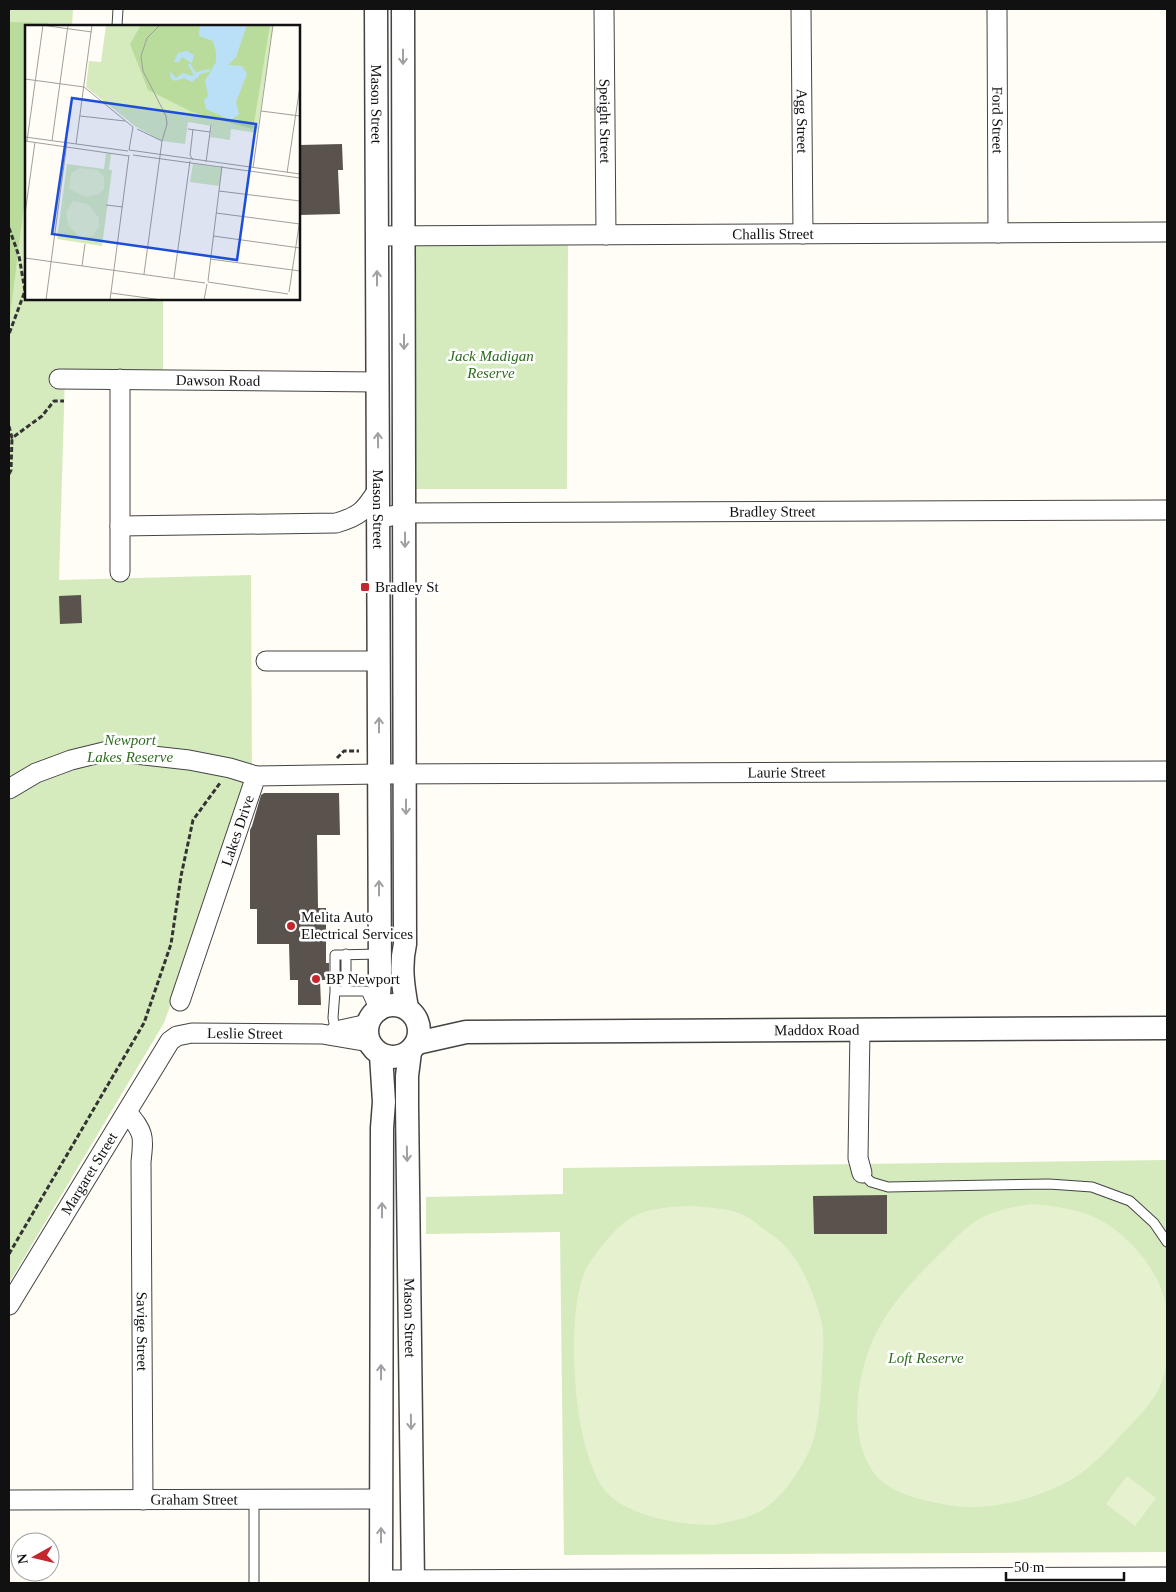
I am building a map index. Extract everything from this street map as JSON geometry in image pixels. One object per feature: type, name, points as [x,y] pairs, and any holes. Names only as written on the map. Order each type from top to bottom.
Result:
[{"type":"street","name":"Mason Street","points":[[376,9],[379,954],[374,1028],[384,1102],[382,1128],[381,1582]]},
{"type":"street","name":"Mason Street","points":[[403,9],[406,944],[402,959],[402,969],[412,1014]]},
{"type":"street","name":"Speight Street","points":[[604,9],[606,235]]},
{"type":"street","name":"Agg Street","points":[[801,9],[802,234]]},
{"type":"street","name":"Ford Street","points":[[997,9],[998,233]]},
{"type":"street","name":"Challis Street","points":[[378,236],[1167,232]]},
{"type":"street","name":"Dawson Road","points":[[59,379],[377,382]]},
{"type":"street","points":[[120,379],[120,572]]},
{"type":"street","points":[[120,526],[336,524],[352,518],[366,508],[378,488]]},
{"type":"street","name":"Bradley Street","points":[[378,519],[404,513],[1167,510]]},
{"type":"street","points":[[266,661],[379,661]]},
{"type":"street","points":[[9,789],[36,773],[71,760],[108,751],[189,760],[230,768],[256,776]]},
{"type":"street","name":"Laurie Street","points":[[379,774],[1167,771]]},
{"type":"street","name":"Lakes Drive","points":[[180,1001],[256,776],[379,774]]},
{"type":"street","points":[[392,1005],[412,1014],[420,1035],[414,1048],[396,1058],[374,1028],[392,1005]]},
{"type":"street","name":"Maddox Road","points":[[412,1014],[466,1032]]},
{"type":"street","name":"Leslie Street","points":[[170,1041],[177,1036],[192,1033],[332,1034],[374,1028]]},
{"type":"street","name":"Maddox Road","points":[[414,1048],[466,1032],[1167,1028]]},
{"type":"street","points":[[860,1029],[858,1158],[862,1173]]},
{"type":"street","name":"Margaret Street","points":[[9,1305],[170,1041]]},
{"type":"street","name":"Mason Street","points":[[412,1582],[407,1076],[414,1048]]},
{"type":"street","name":"Savige Street","points":[[127,1112],[140,1128],[144,1138],[141,1162],[143,1500]]},
{"type":"street","points":[[115,1131],[127,1141],[141,1162]]},
{"type":"street","name":"Graham Street","points":[[9,1500],[380,1499]]},
{"type":"street","points":[[381,1582],[1167,1577]]},
{"type":"lane","points":[[118,9],[118,25]]},
{"type":"lane","points":[[346,954],[346,991]]},
{"type":"lane","points":[[332,1034],[336,992],[335,955],[379,954]]},
{"type":"lane","points":[[336,992],[366,991],[374,1028]]},
{"type":"lane","points":[[862,1173],[872,1182],[888,1187],[1049,1184],[1092,1188],[1130,1201],[1154,1223],[1167,1242]]},
{"type":"lane","points":[[254,1499],[254,1583]]},
{"type":"path","points":[[9,228],[19,256],[25,291],[9,334]]},
{"type":"path","points":[[12,438],[42,416],[54,401],[64,401]]},
{"type":"path","points":[[9,426],[12,438],[11,470],[9,474]]},
{"type":"path","points":[[9,1254],[144,1022],[171,944],[193,820],[230,768]]},
{"type":"green space","name":"Newport Lakes Reserve","points":[[9,9],[73,9],[72,25],[25,25],[25,300],[163,300],[163,372],[65,374],[59,580],[251,575],[252,777],[164,1023],[9,1283]]},
{"type":"green space","points":[[9,22],[48,23],[48,25],[25,25],[25,198],[9,324]]},
{"type":"green space","name":"Jack Madigan Reserve","points":[[414,238],[568,240],[567,489],[416,489]]},
{"type":"green space","name":"Loft Reserve","points":[[1167,1160],[1167,1552],[564,1555],[560,1232],[426,1234],[426,1197],[563,1194],[563,1168]]},
{"type":"green space","points":[[1032,1204],[1089,1215],[1116,1231],[1140,1254],[1158,1282],[1164,1297],[1167,1315],[1167,1358],[1161,1384],[1154,1398],[1144,1410],[1095,1462],[1077,1476],[1053,1489],[1026,1499],[985,1507],[948,1505],[896,1491],[874,1473],[865,1457],[860,1439],[857,1420],[858,1400],[861,1379],[872,1342],[880,1326],[901,1295],[967,1228],[993,1212]]},
{"type":"green space","points":[[693,1206],[721,1209],[741,1214],[781,1242],[795,1258],[811,1288],[823,1332],[823,1358],[818,1417],[812,1444],[803,1463],[783,1492],[767,1507],[747,1517],[712,1525],[698,1525],[656,1518],[630,1509],[609,1495],[597,1477],[587,1451],[580,1420],[576,1386],[575,1320],[579,1292],[585,1271],[593,1258],[615,1231],[634,1216],[650,1210]]},
{"type":"green space","points":[[1127,1476],[1156,1498],[1135,1526],[1106,1504]]},
{"type":"building","points":[[342,144],[343,170],[338,170],[340,214],[300,215],[300,145]]},
{"type":"building","points":[[81,595],[82,623],[60,624],[59,596]]},
{"type":"building","points":[[264,793],[339,793],[340,835],[317,835],[318,908],[326,908],[326,963],[329,963],[329,980],[320,980],[321,1005],[298,1005],[298,980],[290,980],[289,944],[257,944],[257,909],[250,909],[250,830],[261,795]]},
{"type":"building","points":[[887,1195],[887,1234],[814,1234],[813,1196]]},
{"type":"place","name":"Bradley St","points":[[365,587]]},
{"type":"place","name":"Melita Auto Electrical Services","points":[[291,926]]},
{"type":"place","name":"BP Newport","points":[[316,979]]}]
